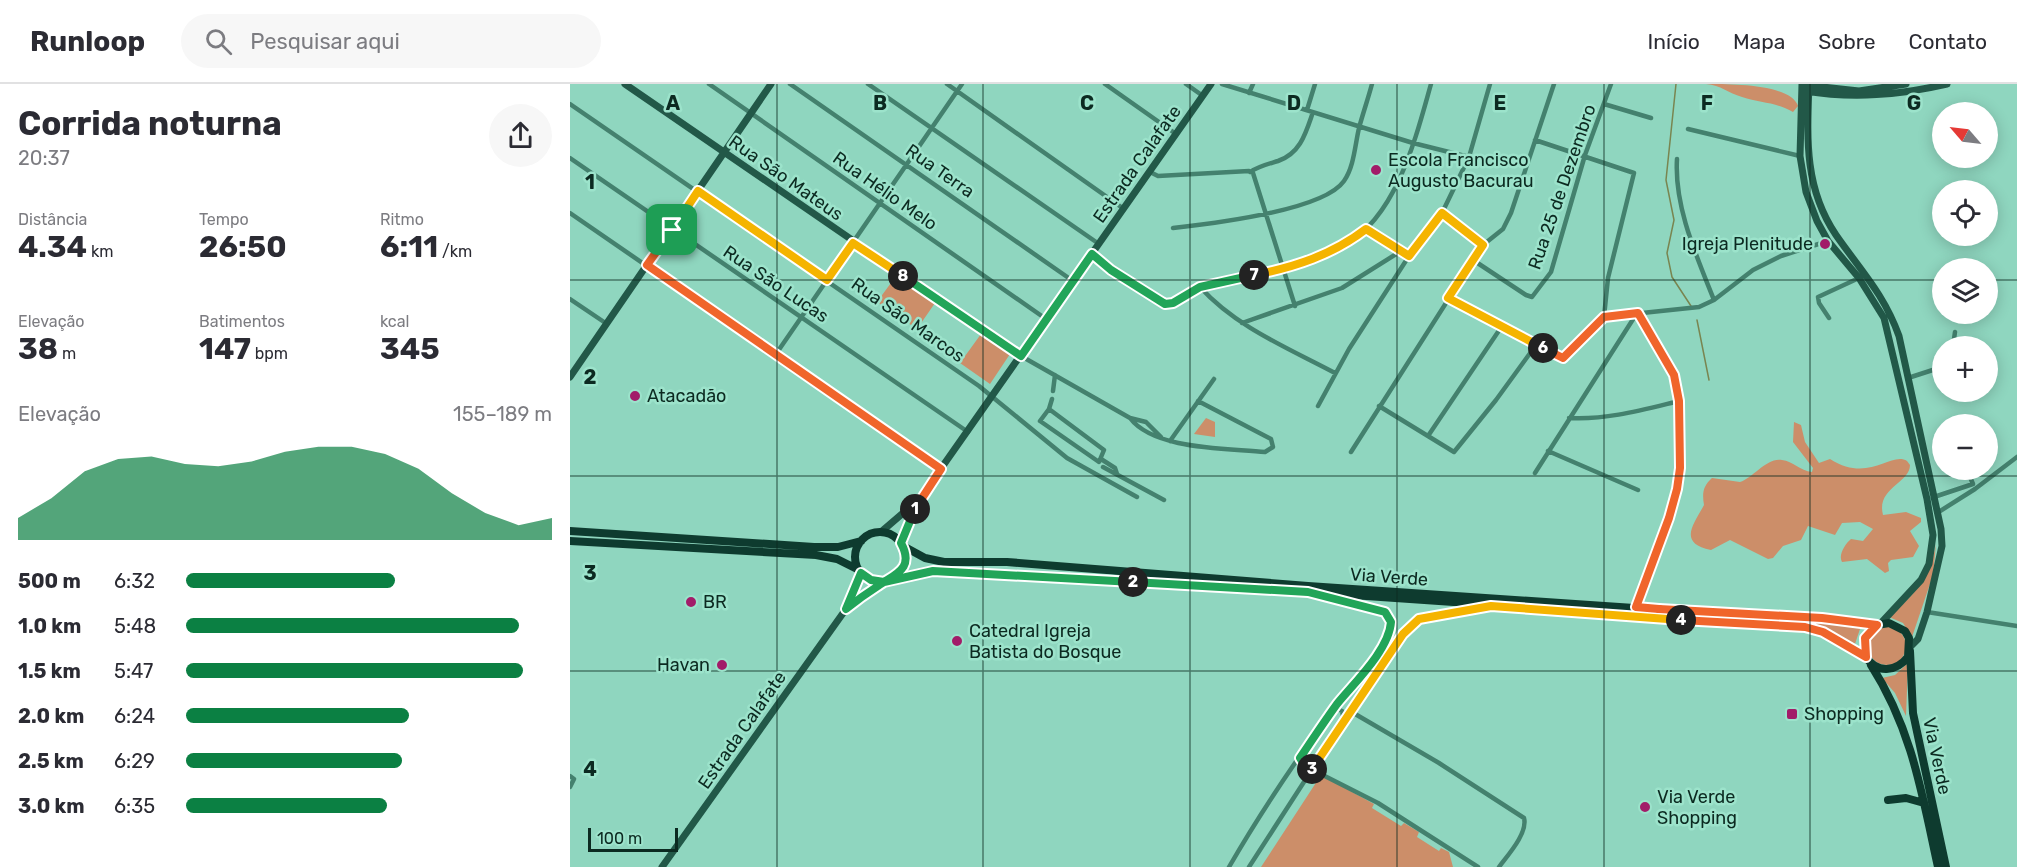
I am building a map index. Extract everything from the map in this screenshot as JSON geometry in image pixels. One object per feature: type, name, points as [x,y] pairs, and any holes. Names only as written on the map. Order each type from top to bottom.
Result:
[{"type":"main road","points":[[570,531],[815,551],[837,559],[860,571],[871,580],[887,581],[902,569],[905,561],[902,544],[889,533],[881,532],[874,533],[861,541],[815,551],[570,541]]},
{"type":"main road","points":[[860,571],[856,555],[861,541]]},
{"type":"main road","name":"Via Verde","points":[[902,544],[938,561],[1007,562],[1308,586],[1822,618],[1879,624]]},
{"type":"main road","name":"Via Verde","points":[[887,581],[933,571],[1308,592],[1805,627],[1823,632],[1868,660],[1890,695],[1906,732],[1938,867]]},
{"type":"main road","points":[[1889,623],[1905,630],[1910,648],[1903,663],[1890,669],[1883,669],[1868,660],[1865,638],[1879,624],[1889,623]]},
{"type":"main road","name":"Via Verde","points":[[1910,648],[1913,713],[1946,867]]},
{"type":"main road","points":[[1888,800],[1906,798],[1924,803]]},
{"type":"street","name":"Rua São Mateus","points":[[625,84],[853,243],[1021,356]]},
{"type":"street","name":"Rua Hélio Melo","points":[[709,84],[1046,319]]},
{"type":"street","points":[[570,377],[771,84]]},
{"type":"street","name":"Rua Terra","points":[[790,84],[1073,281]]},
{"type":"street","points":[[868,84],[1099,244]]},
{"type":"street","points":[[947,84],[1124,209]]},
{"type":"street","points":[[776,354],[962,84]]},
{"type":"street","points":[[1105,84],[1176,134]]},
{"type":"street","points":[[1186,84],[1203,96]]},
{"type":"street","name":"Estrada Calafate","points":[[881,532],[921,497],[1211,84]]},
{"type":"street","points":[[1222,84],[1413,143],[1470,157]]},
{"type":"street","points":[[1249,93],[1253,84]]},
{"type":"street","points":[[1307,110],[1315,84]]},
{"type":"street","points":[[1173,228],[1231,222],[1264,214],[1312,200],[1340,187],[1349,172],[1372,84]]},
{"type":"street","points":[[1092,254],[1111,270],[1165,304],[1173,303],[1200,287],[1284,269],[1328,254],[1347,244],[1366,229],[1397,184],[1413,143],[1431,84]]},
{"type":"street","points":[[1318,405],[1335,373],[1409,256],[1442,213],[1470,157],[1490,84]]},
{"type":"street","points":[[1351,452],[1483,245],[1503,229],[1511,213],[1554,84]]},
{"type":"street","name":"Rua 25 de Dezembro","points":[[1473,260],[1520,293],[1532,297],[1551,272],[1585,155],[1611,84]]},
{"type":"street","points":[[1806,87],[1859,91],[1906,84]]},
{"type":"street","points":[[1806,87],[1862,97],[1892,95],[1947,84]]},
{"type":"street","points":[[1806,87],[1800,156],[1806,192],[1817,221],[1828,241],[1859,278],[1884,318],[1927,499],[1933,535],[1929,564],[1921,580],[1879,624]]},
{"type":"street","points":[[1806,87],[1807,149],[1814,188],[1836,234],[1889,309],[1899,336],[1937,513],[1942,546],[1928,612],[1918,639],[1910,648]]},
{"type":"street","name":"Rua São Marcos","points":[[570,104],[827,280],[992,397],[1067,458],[1137,497]]},
{"type":"street","points":[[1604,104],[1651,118]]},
{"type":"street","points":[[1150,172],[1158,176],[1251,172],[1283,159],[1293,152],[1303,140],[1313,112]]},
{"type":"street","points":[[1688,129],[1800,156]]},
{"type":"street","points":[[1535,140],[1632,171],[1634,176],[1608,278],[1604,317]]},
{"type":"street","name":"Rua São Lucas","points":[[570,158],[968,432]]},
{"type":"street","points":[[1677,159],[1676,176],[1691,241],[1714,300]]},
{"type":"street","points":[[1251,172],[1256,180],[1264,214],[1295,306]]},
{"type":"street","points":[[570,213],[941,469]]},
{"type":"street","points":[[1442,213],[1483,245]]},
{"type":"street","points":[[1366,229],[1409,256]]},
{"type":"street","points":[[1448,298],[1563,358],[1604,317],[1699,307],[1714,300],[1753,270],[1781,256],[1828,241]]},
{"type":"street","points":[[1242,323],[1342,288],[1401,251]]},
{"type":"street","points":[[1829,318],[1819,303],[1818,297],[1859,278]]},
{"type":"street","points":[[1200,287],[1215,304],[1242,323],[1335,373]]},
{"type":"street","points":[[570,299],[607,324]]},
{"type":"street","points":[[1636,607],[1677,489],[1680,468],[1679,401],[1674,375],[1638,313]]},
{"type":"street","points":[[1535,473],[1638,313]]},
{"type":"street","points":[[1428,436],[1502,326]]},
{"type":"street","points":[[1954,336],[1955,332]]},
{"type":"street","points":[[1379,406],[1454,452],[1536,345]]},
{"type":"street","points":[[1021,356],[1130,418],[1142,430],[1170,441],[1265,452],[1273,447],[1271,439],[1198,401]]},
{"type":"street","points":[[1908,378],[1932,371]]},
{"type":"street","points":[[1053,391],[1055,375]]},
{"type":"street","points":[[1170,441],[1214,379]]},
{"type":"street","points":[[1049,409],[1104,450],[1099,462],[1043,424],[1040,419],[1049,409],[1052,399]]},
{"type":"street","points":[[1569,418],[1588,419],[1625,414],[1679,401]]},
{"type":"street","points":[[1130,418],[1146,422],[1161,437]]},
{"type":"street","points":[[1548,451],[1638,490]]},
{"type":"street","points":[[1937,513],[2017,457]]},
{"type":"street","points":[[1101,459],[1115,468],[1117,474]]},
{"type":"street","points":[[1103,467],[1164,500]]},
{"type":"street","points":[[1971,480],[1974,487]]},
{"type":"street","points":[[1934,497],[1974,487]]},
{"type":"street","name":"Estrada Calafate","points":[[902,544],[921,497]]},
{"type":"street","name":"Estrada Calafate","points":[[662,867],[846,609],[860,571]]},
{"type":"street","name":"Estrada Calafate","points":[[846,609],[887,581]]},
{"type":"street","name":"Via Verde","points":[[1308,592],[1352,605],[1379,608],[1389,616],[1390,628]]},
{"type":"street","points":[[1249,867],[1344,720],[1404,633],[1419,619],[1433,614],[1491,606]]},
{"type":"street","points":[[1928,612],[2017,626]]},
{"type":"street","points":[[1229,867],[1300,758],[1374,657],[1390,628],[1404,633]]},
{"type":"street","points":[[1374,657],[1384,663]]},
{"type":"street","points":[[1335,708],[1342,711],[1344,720]]},
{"type":"street","points":[[1350,711],[1439,763],[1524,818],[1525,826],[1522,833],[1500,867]]},
{"type":"street","points":[[1300,758],[1305,766],[1394,812],[1478,867]]},
{"type":"street","points":[[570,787],[572,777]]},
{"type":"shaded area","points":[[1706,84],[1744,85],[1772,89],[1784,93],[1798,106],[1793,112]]},
{"type":"shaded area","points":[[896,276],[935,303],[917,329],[877,302]]},
{"type":"shaded area","points":[[981,334],[1010,354],[990,384],[960,363]]},
{"type":"shaded area","points":[[1206,418],[1215,422],[1215,437],[1194,434]]},
{"type":"shaded area","points":[[1794,422],[1801,425],[1805,442],[1819,463],[1830,459],[1844,466],[1867,468],[1894,460],[1907,461],[1910,465],[1909,471],[1888,492],[1882,506],[1883,515],[1906,512],[1921,518],[1921,522],[1910,531],[1919,546],[1913,557],[1891,560],[1888,563],[1889,571],[1885,573],[1867,559],[1842,562],[1844,547],[1849,541],[1851,539],[1863,541],[1873,529],[1860,522],[1842,523],[1835,535],[1808,526],[1801,540],[1783,546],[1773,558],[1768,559],[1730,540],[1711,550],[1694,543],[1691,532],[1704,505],[1705,487],[1712,478],[1740,482],[1776,460],[1786,461],[1812,472],[1813,468],[1793,442]]},
{"type":"shaded area","points":[[1936,544],[1933,575],[1912,637],[1903,623],[1889,617],[1920,585],[1930,567]]},
{"type":"shaded area","points":[[1813,622],[1861,626],[1855,644]]},
{"type":"shaded area","points":[[1887,627],[1900,633],[1906,646],[1900,659],[1887,665],[1874,659],[1868,646],[1874,633]]},
{"type":"shaded area","points":[[1908,663],[1906,716],[1895,693],[1882,678],[1895,675]]},
{"type":"shaded area","points":[[1321,775],[1374,804],[1372,808],[1401,826],[1404,823],[1419,832],[1417,837],[1439,851],[1441,848],[1449,852],[1453,867],[1261,867]]},
{"type":"waterway","points":[[1676,84],[1666,180],[1674,220],[1667,253],[1672,277],[1691,306]]},
{"type":"waterway","points":[[1697,320],[1709,380]]},
{"type":"place","name":"Escola Francisco Augusto Bacurau","points":[[1376,170]]},
{"type":"place","name":"Igreja Plenitude","points":[[1825,244]]},
{"type":"place","name":"Atacadão","points":[[635,396]]},
{"type":"place","name":"BR","points":[[691,602]]},
{"type":"place","name":"Catedral Igreja Batista do Bosque","points":[[957,641]]},
{"type":"place","name":"Havan","points":[[722,665]]},
{"type":"place","name":"Shopping","points":[[1792,714]]},
{"type":"place","name":"Via Verde Shopping","points":[[1645,807]]},
{"type":"route","points":[[672,230],[647,265],[941,469],[921,497],[906,528],[901,543],[905,553],[902,569],[897,575],[890,580],[884,582],[862,596],[846,609],[861,573],[871,580],[884,582],[933,571],[1308,592],[1352,605],[1379,608],[1389,616],[1391,622],[1389,633],[1366,670],[1338,703],[1300,758],[1302,764],[1308,768],[1314,769],[1344,720],[1404,633],[1419,619],[1433,614],[1491,606],[1786,625],[1823,632],[1866,657],[1863,645],[1865,638],[1877,625],[1869,622],[1822,618],[1737,615],[1636,607],[1669,518],[1677,489],[1680,468],[1679,401],[1674,375],[1638,313],[1604,317],[1563,358],[1448,298],[1483,245],[1442,213],[1409,256],[1366,229],[1347,244],[1318,258],[1284,269],[1200,287],[1173,303],[1165,304],[1101,264],[1092,254],[1021,356],[853,243],[827,280],[698,191],[672,230]]}]
